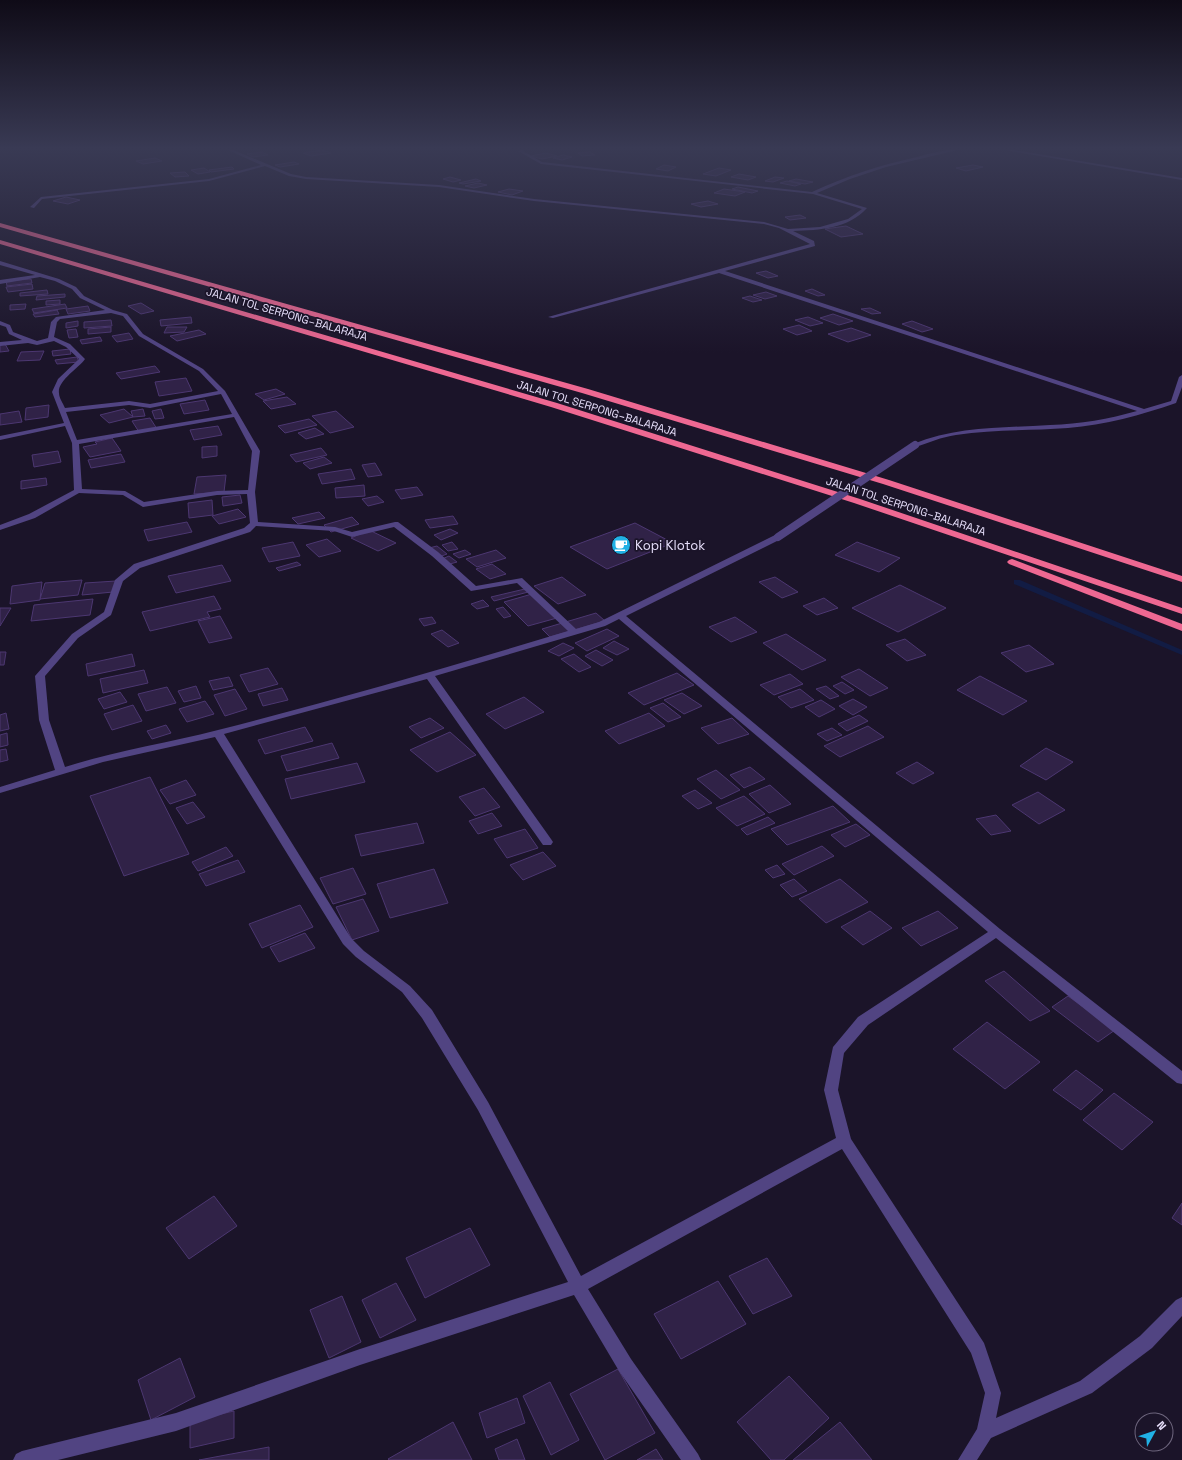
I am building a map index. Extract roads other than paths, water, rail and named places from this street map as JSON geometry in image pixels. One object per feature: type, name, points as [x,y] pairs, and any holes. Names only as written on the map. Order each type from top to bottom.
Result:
[{"type":"highway","name":"JALAN TOL SERPONG–BALARAJA","points":[[0,225],[585,391],[886,482],[1182,579]]},
{"type":"highway","name":"JALAN TOL SERPONG–BALARAJA","points":[[0,242],[554,405],[857,501],[1182,611]]},
{"type":"highway","points":[[857,501],[1182,628]]},
{"type":"street","points":[[551,317],[813,245],[812,242],[787,230],[764,223],[706,217]]},
{"type":"street","points":[[787,230],[835,226],[853,217]]},
{"type":"street","points":[[0,264],[57,280],[74,288],[82,297],[111,312],[125,315],[141,334],[201,370],[223,392],[256,451],[251,492],[254,524]]},
{"type":"street","points":[[719,272],[1146,412]]},
{"type":"street","points":[[0,282],[42,276]]},
{"type":"street","points":[[51,339],[54,322],[58,318],[111,312]]},
{"type":"street","points":[[0,323],[8,326],[11,333],[29,341],[36,343],[51,339],[76,349],[82,359],[72,371],[57,382],[55,392],[75,443],[78,491]]},
{"type":"street","points":[[0,344],[29,341]]},
{"type":"street","points":[[1174,402],[1182,377]]},
{"type":"street","points":[[62,410],[129,403],[150,406],[223,392]]},
{"type":"street","points":[[0,790],[101,759],[218,733],[429,675],[602,624],[621,616],[778,537],[915,445],[940,436],[972,430],[1067,426],[1104,422],[1146,412],[1174,402],[1182,403]]},
{"type":"street","points":[[75,443],[236,415]]},
{"type":"street","points":[[0,438],[67,424]]},
{"type":"street","points":[[0,528],[32,516],[78,491],[125,493],[143,505],[217,493],[251,492]]},
{"type":"street","points":[[61,771],[44,720],[40,676],[74,636],[108,613],[119,580],[137,566],[247,530],[254,524],[334,529],[352,535],[395,524],[435,554],[474,589],[520,580],[574,632]]},
{"type":"street","points":[[621,616],[996,932],[1182,1079]]},
{"type":"street","points":[[429,675],[547,842]]},
{"type":"street","points":[[218,733],[347,941],[360,954],[406,989],[427,1014],[483,1106],[578,1286],[625,1365],[692,1460]]},
{"type":"street","points":[[967,1460],[985,1432],[993,1392],[978,1349],[844,1141],[831,1090],[838,1051],[863,1021],[996,932]]},
{"type":"street","points":[[22,1460],[176,1422],[360,1357],[578,1286],[844,1141]]},
{"type":"street","points":[[985,1432],[1086,1387],[1146,1342],[1182,1305]]},
{"type":"waterway","points":[[1017,582],[1182,653]]},
{"type":"place","name":"Kopi Klotok","points":[[621,545]]}]
